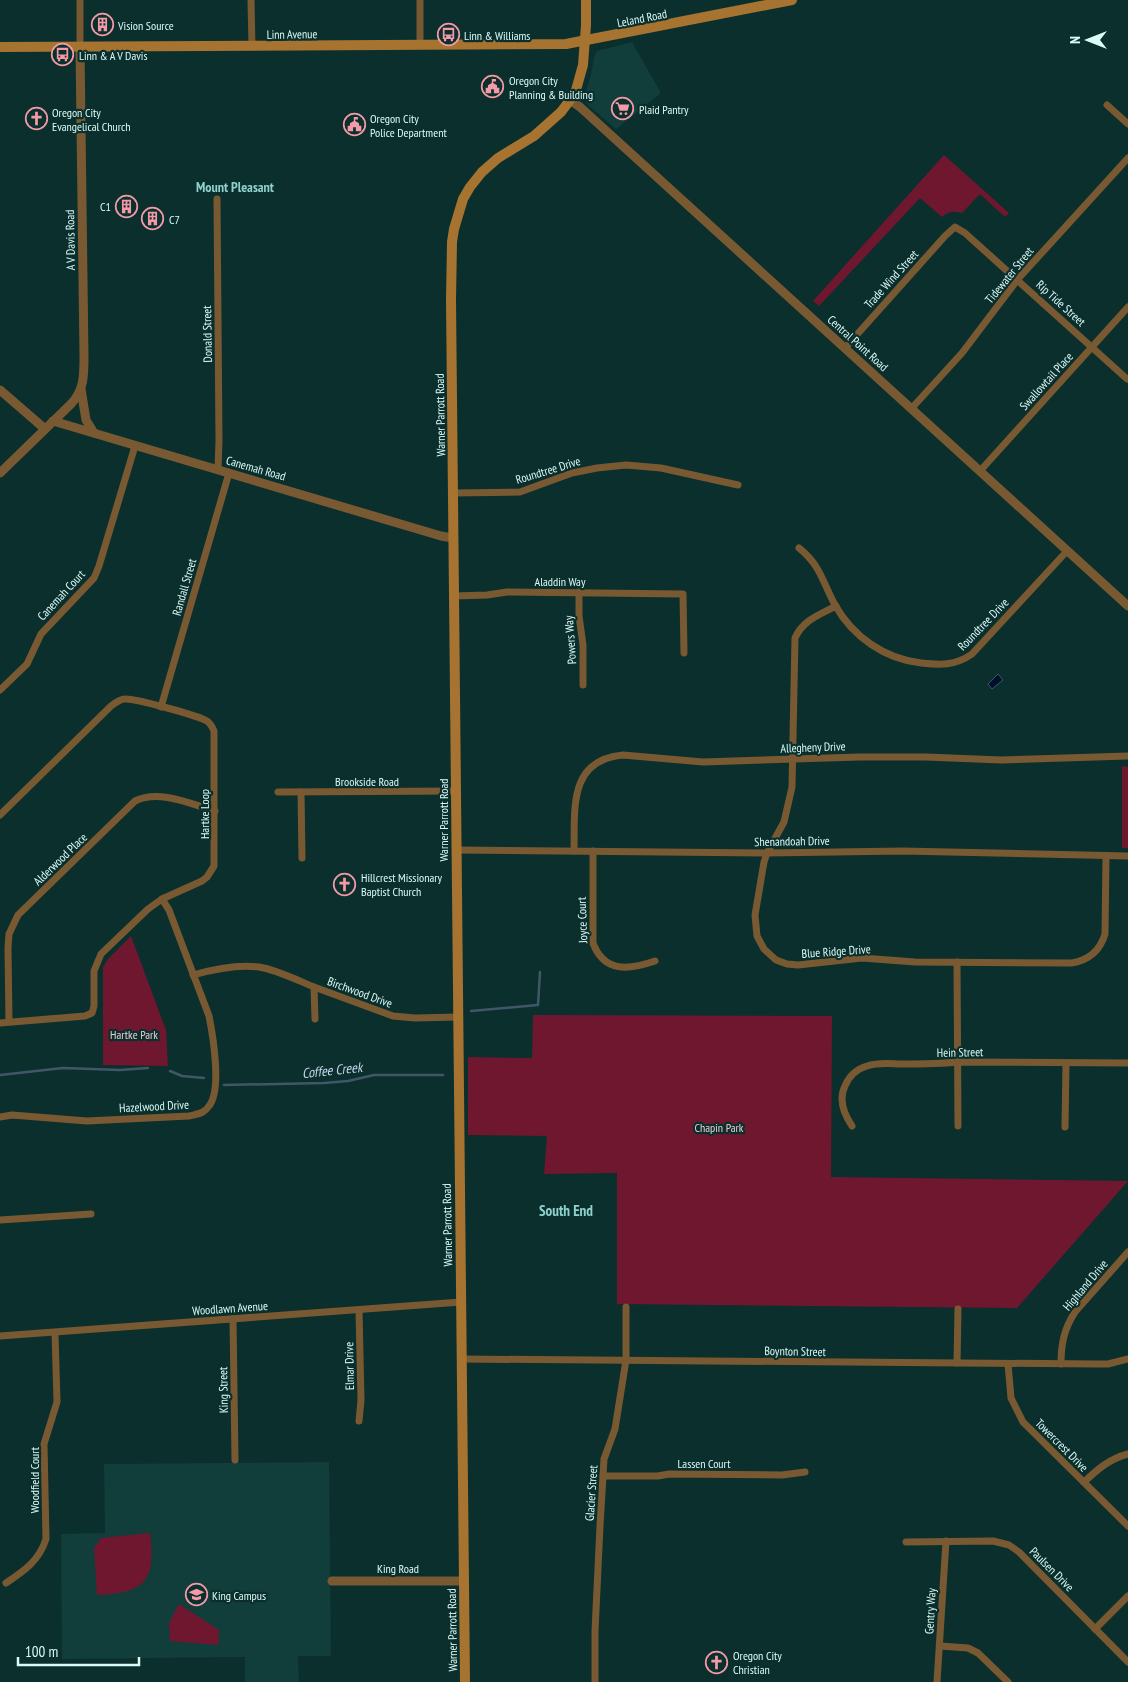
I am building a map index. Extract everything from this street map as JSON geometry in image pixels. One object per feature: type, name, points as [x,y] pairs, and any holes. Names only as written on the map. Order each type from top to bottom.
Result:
[{"type":"main road","name":"Warner Parrott Road","points":[[465,1682],[451,267],[454,229],[458,210],[470,187],[482,172],[498,158],[541,130],[561,112],[570,100],[580,78],[585,42],[586,0]]},
{"type":"main road","name":"Leland Road","points":[[585,42],[792,0]]},
{"type":"main road","name":"Linn Avenue","points":[[0,47],[252,47],[566,44],[585,42]]},
{"type":"street","points":[[80,0],[80,47]]},
{"type":"street","points":[[251,0],[252,47]]},
{"type":"street","points":[[420,0],[420,45]]},
{"type":"street","name":"A V Davis Road","points":[[80,47],[84,357],[82,389],[85,415],[88,425],[95,434]]},
{"type":"street","name":"Central Point Road","points":[[570,100],[580,107],[1128,606]]},
{"type":"street","points":[[1107,105],[1128,124]]},
{"type":"street","name":"Tidewater Street","points":[[911,409],[962,353],[1018,279],[1128,158]]},
{"type":"street","name":"Donald Street","points":[[217,199],[218,470]]},
{"type":"street","name":"Trade Wind Street","points":[[845,348],[955,227]]},
{"type":"street","name":"Rip Tide Street","points":[[955,227],[965,233],[1018,279],[1127,379]]},
{"type":"street","name":"Swallowtail Place","points":[[980,471],[1128,306]]},
{"type":"street","points":[[0,472],[75,400],[82,389]]},
{"type":"street","points":[[0,390],[45,429]]},
{"type":"street","name":"Canemah Road","points":[[53,421],[453,538]]},
{"type":"street","name":"Canemah Court","points":[[0,690],[27,664],[40,634],[94,578],[136,446]]},
{"type":"street","name":"Roundtree Drive","points":[[453,492],[520,492],[572,473],[626,465],[661,468],[738,485]]},
{"type":"street","name":"Randall Street","points":[[161,707],[230,473]]},
{"type":"street","name":"Roundtree Drive","points":[[799,548],[812,558],[836,606],[856,632],[883,652],[910,662],[936,664],[956,663],[972,654],[1067,551]]},
{"type":"street","name":"Aladdin Way","points":[[454,596],[487,595],[506,592],[683,594],[684,652]]},
{"type":"street","name":"Powers Way","points":[[579,592],[579,616],[583,645],[583,685]]},
{"type":"street","name":"Blue Ridge Drive","points":[[836,606],[806,622],[799,628],[795,638],[792,787],[788,810],[779,833],[767,853],[755,915],[757,936],[764,949],[776,960],[787,964],[862,958],[915,962],[1072,963],[1082,961],[1100,947],[1105,934],[1106,856]]},
{"type":"street","name":"Hartke Loop","points":[[0,815],[111,706],[125,699],[206,720],[212,725],[214,731],[215,811],[215,858],[212,871],[202,880],[162,899],[137,918],[101,954],[94,971],[94,1006],[92,1013],[85,1016],[0,1023]]},
{"type":"street","name":"Allegheny Drive","points":[[574,851],[577,788],[588,770],[605,758],[624,755],[703,762],[926,756],[1019,760],[1128,756]]},
{"type":"street","name":"Brookside Road","points":[[278,792],[456,791]]},
{"type":"street","points":[[301,792],[302,858]]},
{"type":"street","name":"Alderwood Place","points":[[10,1022],[9,934],[18,915],[135,801],[159,796],[215,811]]},
{"type":"street","name":"Shenandoah Drive","points":[[456,850],[767,853],[903,851],[1128,856]]},
{"type":"street","name":"Joyce Court","points":[[593,851],[593,943],[596,952],[601,959],[614,966],[639,966],[655,961]]},
{"type":"street","name":"Hazelwood Drive","points":[[0,1117],[12,1115],[87,1121],[188,1116],[202,1113],[208,1108],[215,1095],[215,1053],[212,1032],[208,1016],[169,910],[162,899]]},
{"type":"street","points":[[957,962],[958,1126]]},
{"type":"street","name":"Birchwood Drive","points":[[193,974],[225,968],[258,967],[393,1016],[415,1018],[458,1017]]},
{"type":"street","name":"Birchwood Drive","points":[[314,987],[315,1020]]},
{"type":"street","name":"Hein Street","points":[[852,1126],[845,1115],[842,1099],[843,1088],[849,1077],[866,1066],[957,1062],[1128,1063]]},
{"type":"street","points":[[1066,1062],[1066,1127]]},
{"type":"street","points":[[0,1220],[90,1214]]},
{"type":"street","name":"Highland Drive","points":[[1061,1364],[1062,1339],[1068,1322],[1128,1252]]},
{"type":"street","name":"Woodlawn Avenue","points":[[0,1336],[461,1302]]},
{"type":"street","name":"Glacier Street","points":[[595,1682],[595,1631],[603,1476],[606,1450],[615,1429],[626,1360],[626,1307]]},
{"type":"street","points":[[957,1363],[958,1309]]},
{"type":"street","name":"Elmar Drive","points":[[359,1310],[361,1400],[359,1421]]},
{"type":"street","name":"King Street","points":[[233,1319],[235,1460]]},
{"type":"street","name":"Woodfield Court","points":[[6,1583],[33,1563],[41,1552],[46,1539],[44,1444],[57,1402],[55,1332]]},
{"type":"street","name":"Boynton Street","points":[[461,1358],[1008,1364],[1108,1364],[1128,1359]]},
{"type":"street","name":"Towercrest Drive","points":[[1008,1364],[1012,1398],[1023,1422],[1128,1526]]},
{"type":"street","points":[[1084,1482],[1103,1465],[1116,1457],[1128,1454]]},
{"type":"street","name":"Lassen Court","points":[[603,1476],[782,1475],[805,1472]]},
{"type":"street","name":"Gentry Way","points":[[937,1682],[946,1541]]},
{"type":"street","name":"Paulsen Drive","points":[[906,1542],[993,1541],[1009,1545],[1019,1552],[1128,1662]]},
{"type":"street","name":"King Road","points":[[332,1581],[463,1581]]},
{"type":"street","points":[[1095,1629],[1128,1596]]},
{"type":"street","points":[[940,1646],[968,1648],[978,1653],[1008,1682]]},
{"type":"shaded area","points":[[632,42],[661,93],[616,129],[588,105],[585,94],[597,51]]},
{"type":"shaded area","name":"King Campus","points":[[329,1462],[331,1656],[298,1656],[299,1682],[245,1682],[245,1657],[62,1659],[61,1534],[105,1533],[104,1464]]},
{"type":"green space","points":[[944,155],[1009,213],[1005,217],[980,194],[962,213],[952,212],[942,217],[920,198],[819,306],[813,301]]},
{"type":"green space","points":[[1122,766],[1128,767],[1128,848],[1122,848]]},
{"type":"green space","name":"Hartke Park","points":[[131,936],[166,1030],[168,1066],[103,1065],[103,967],[108,959]]},
{"type":"green space","name":"Chapin Park","points":[[533,1015],[832,1016],[831,1177],[1128,1181],[1017,1308],[617,1304],[617,1173],[544,1174],[547,1136],[468,1135],[468,1057],[532,1058]]},
{"type":"green space","points":[[150,1533],[151,1563],[149,1573],[144,1581],[126,1591],[97,1595],[94,1548],[101,1538]]},
{"type":"green space","points":[[179,1604],[219,1630],[218,1645],[170,1641],[169,1623]]},
{"type":"water","points":[[998,674],[1003,680],[992,689],[988,684]]},
{"type":"waterway","name":"Coffee Creek","points":[[471,1011],[538,1005],[540,972]]},
{"type":"waterway","name":"Coffee Creek","points":[[0,1075],[63,1068],[120,1070],[148,1068]]},
{"type":"waterway","name":"Coffee Creek","points":[[170,1071],[182,1076],[204,1078]]},
{"type":"waterway","name":"Coffee Creek","points":[[224,1085],[324,1083],[348,1081],[374,1075],[443,1075]]},
{"type":"place","name":"Vision Source","points":[[102,25]]},
{"type":"place","name":"Linn & Williams","points":[[448,35]]},
{"type":"place","name":"Linn & A V Davis","points":[[63,55]]},
{"type":"place","name":"Oregon City Planning & Building","points":[[493,87]]},
{"type":"place","name":"Plaid Pantry","points":[[623,109]]},
{"type":"place","name":"Oregon City Evangelical Church","points":[[36,119]]},
{"type":"place","name":"Oregon City Police Department","points":[[354,125]]},
{"type":"place","name":"C1","points":[[127,206]]},
{"type":"place","name":"C7","points":[[153,219]]},
{"type":"place","name":"Hillcrest Missionary Baptist Church","points":[[345,884]]},
{"type":"place","name":"King Campus","points":[[196,1595]]},
{"type":"place","name":"Oregon City Christian","points":[[717,1662]]},
{"type":"district","name":"Mount Pleasant","points":[[235,187]]},
{"type":"district","name":"South End","points":[[566,1210]]}]
